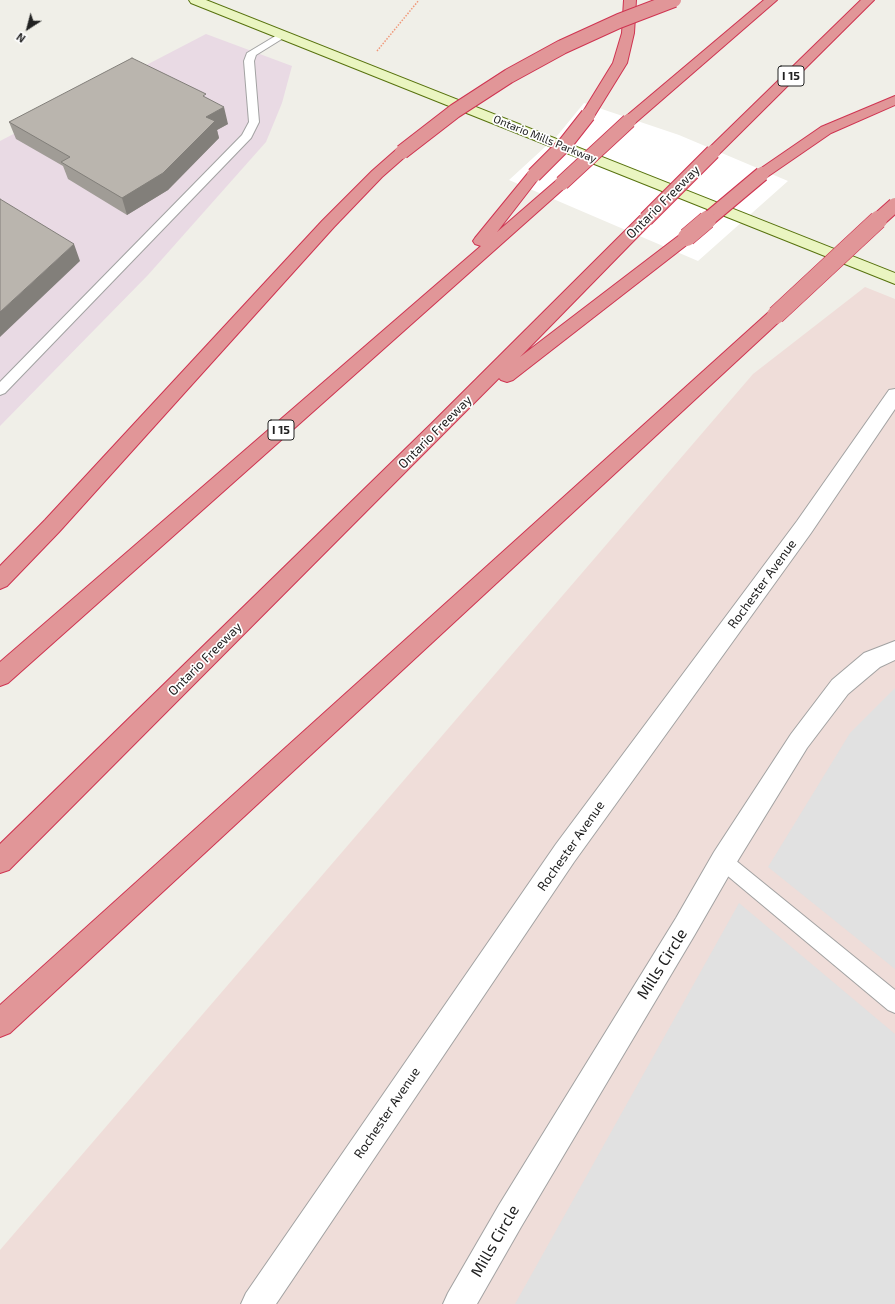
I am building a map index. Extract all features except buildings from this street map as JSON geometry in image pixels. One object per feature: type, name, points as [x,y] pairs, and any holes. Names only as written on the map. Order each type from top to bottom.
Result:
[{"type":"highway","points":[[442,289],[534,175],[566,142],[588,115],[620,63],[628,33],[630,0]]},
{"type":"highway","points":[[0,580],[57,520],[328,224],[377,174],[402,152],[455,111],[509,76],[562,47],[618,21],[674,0]]},
{"type":"highway","name":"I 15","points":[[0,676],[442,289],[562,183],[629,121],[771,0]]},
{"type":"highway","name":"Ontario Freeway","points":[[0,861],[438,429],[646,218],[868,0]]},
{"type":"highway","points":[[438,429],[687,237],[762,174],[826,130],[895,100]]},
{"type":"highway","points":[[0,1023],[895,205]]},
{"type":"main road","name":"Ontario Mills Parkway","points":[[195,0],[895,279]]},
{"type":"street","name":"Rochester Avenue","points":[[257,1304],[565,854],[804,527],[895,395]]},
{"type":"street","name":"Mills Circle","points":[[459,1304],[514,1209],[685,927],[723,861],[798,740],[840,687],[872,660],[895,650]]},
{"type":"lane","points":[[0,390],[247,136],[254,122],[249,61],[252,53],[282,35]]},
{"type":"lane","points":[[723,861],[895,1003]]},
{"type":"path","points":[[364,67],[419,0]]},
{"type":"shaded area","points":[[206,34],[292,66],[282,103],[266,142],[148,275],[0,426],[0,141]]},
{"type":"shaded area","points":[[865,287],[895,299],[895,1304],[0,1304],[0,1250],[753,374]]},
{"type":"shaded area","points":[[895,688],[895,969],[768,867],[850,733]]},
{"type":"shaded area","points":[[739,903],[895,1034],[895,1304],[515,1304]]},
{"type":"pier","points":[[584,103],[679,135],[788,181],[698,261],[509,180],[557,136]]}]
